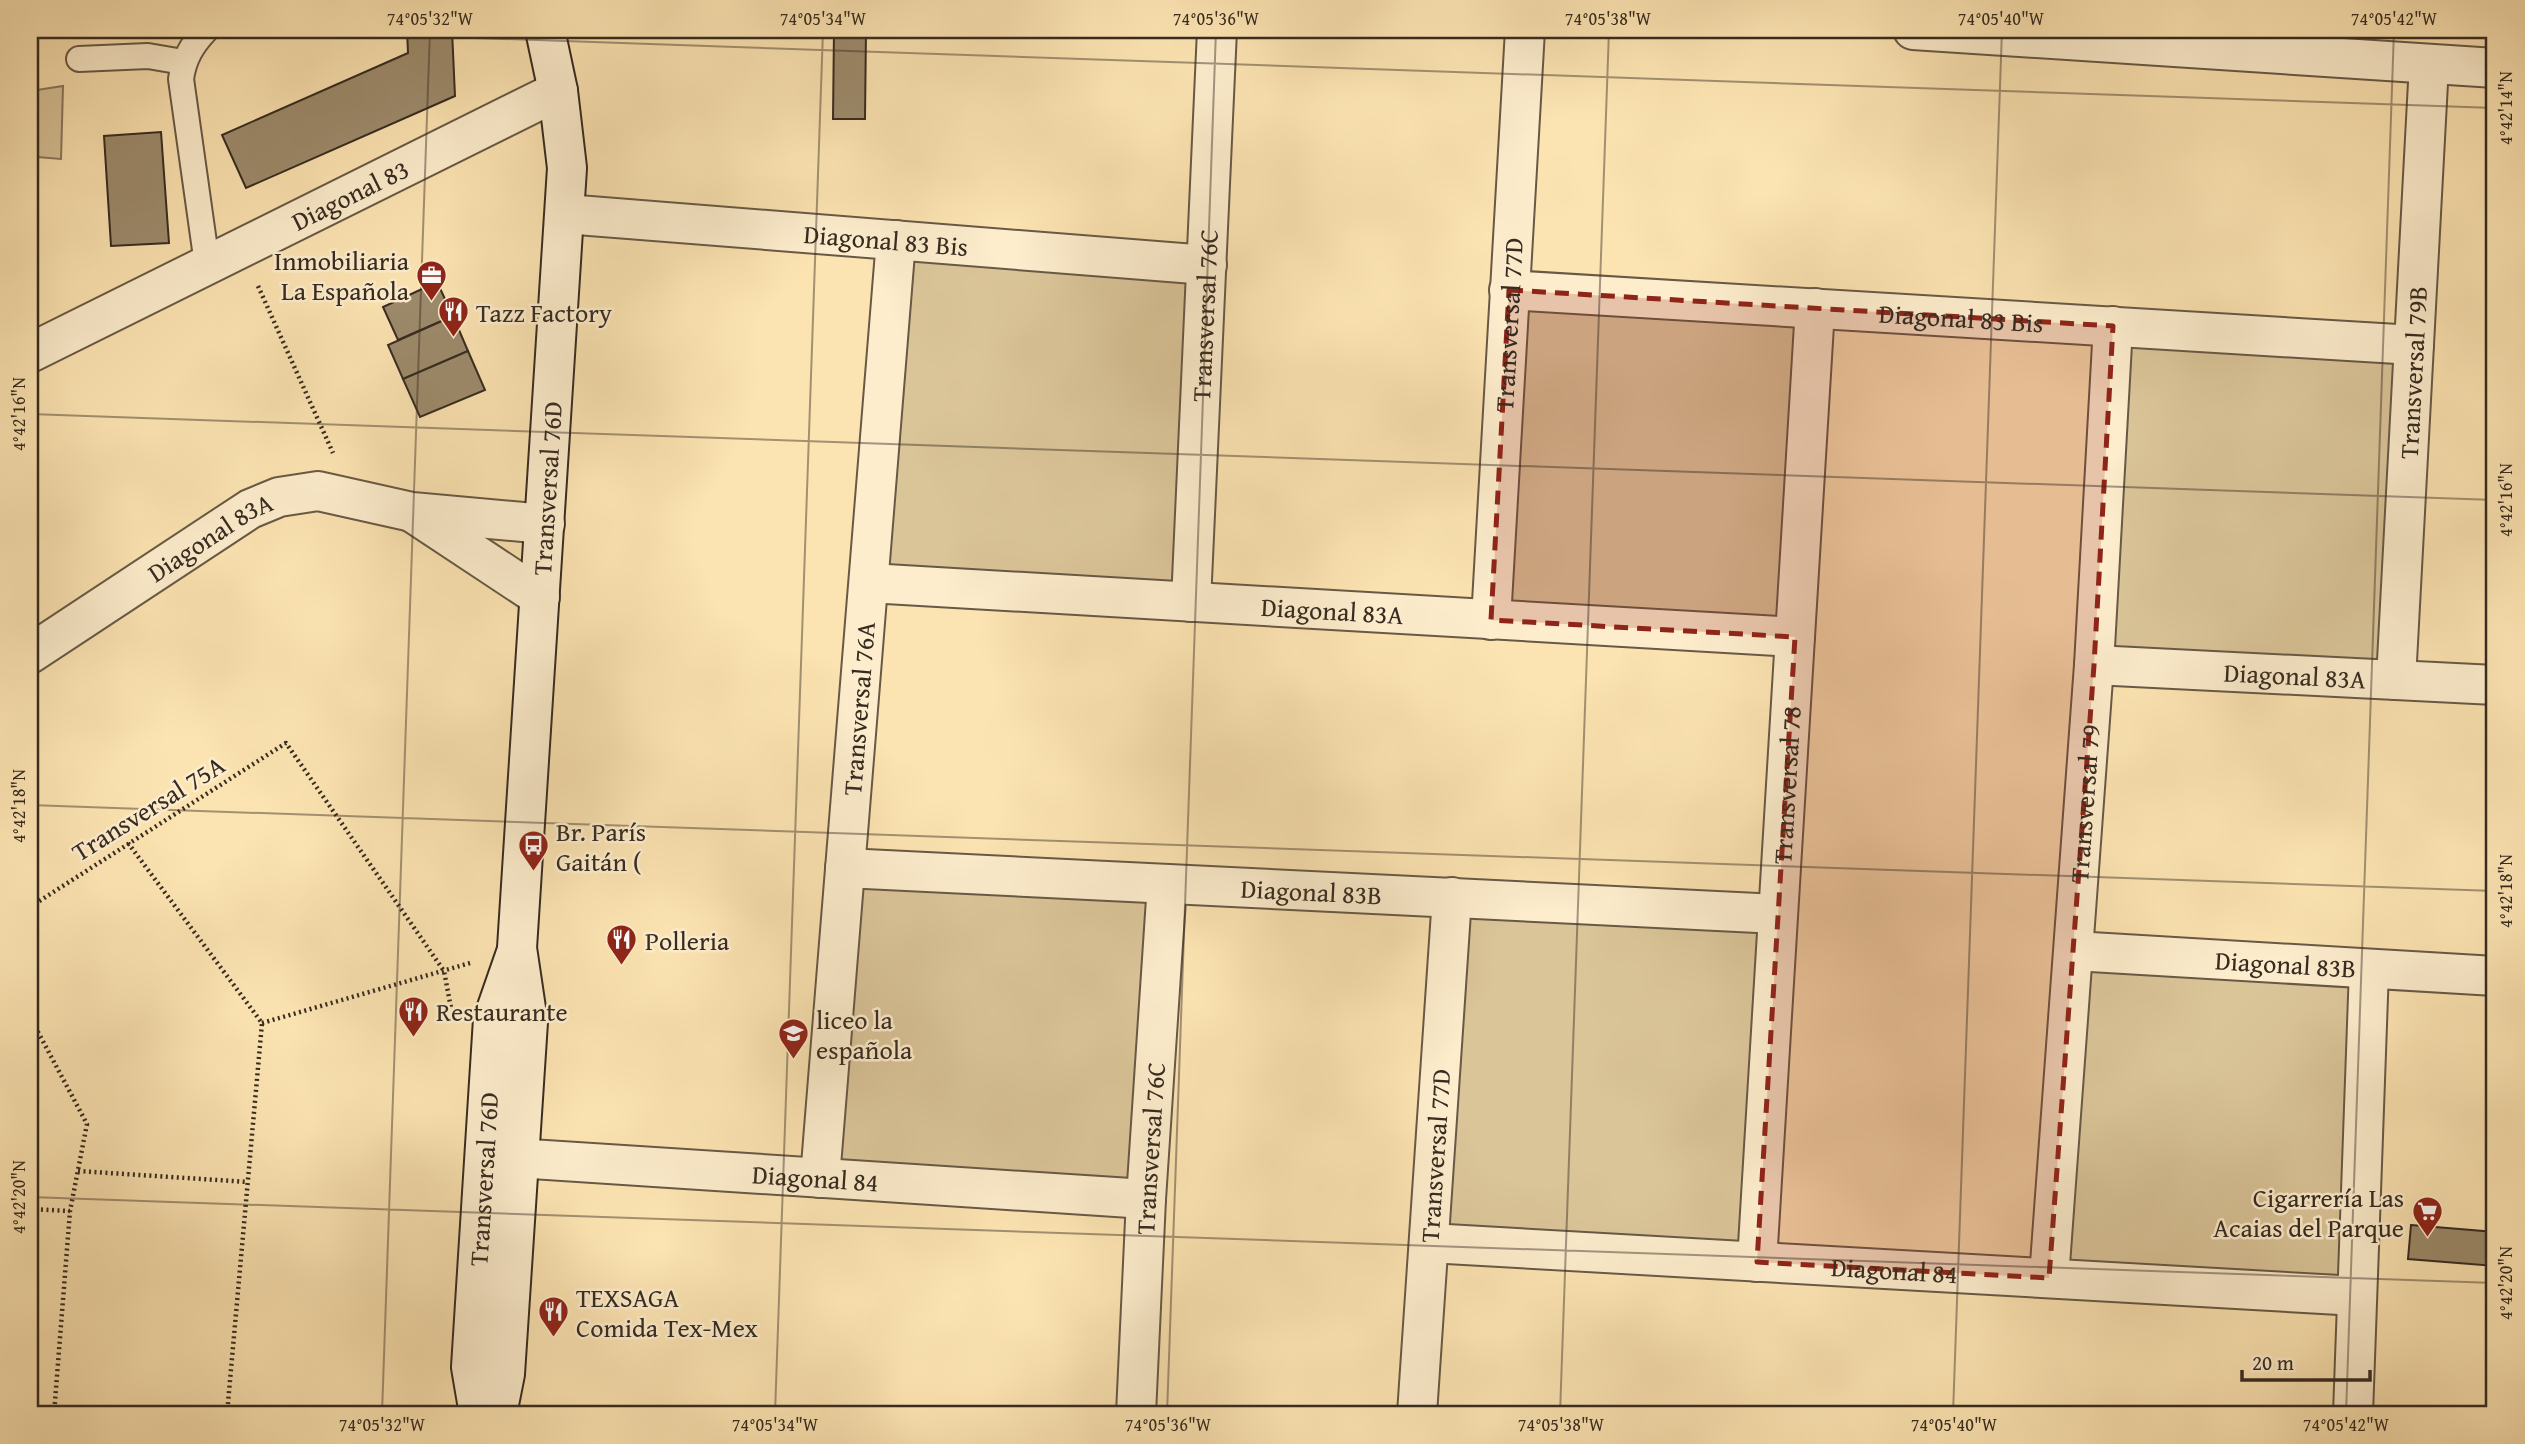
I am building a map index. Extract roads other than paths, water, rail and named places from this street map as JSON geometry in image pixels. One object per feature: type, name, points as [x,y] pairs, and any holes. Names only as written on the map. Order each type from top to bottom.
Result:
[{"type":"street","name":"Transversal 76D","points":[[497,1414],[505,1374],[502,1157],[493,1019],[517,948],[565,214],[566,168],[558,91],[545,30]]},
{"type":"street","name":"Transversal 76C","points":[[1191,602],[1217,30]]},
{"type":"street","name":"Transversal 77D","points":[[1491,620],[1525,30]]},
{"type":"street","points":[[1913,30],[2495,68]]},
{"type":"street","name":"Transversal 79B","points":[[2396,680],[2429,64]]},
{"type":"street","name":"Diagonal 83","points":[[30,354],[558,91]]},
{"type":"street","name":"Diagonal 83 Bis","points":[[565,214],[1207,265]]},
{"type":"street","name":"Transversal 76A","points":[[821,1178],[896,240]]},
{"type":"street","name":"Diagonal 83 Bis","points":[[1509,290],[2414,345]]},
{"type":"street","name":"Transversal 78","points":[[1757,1262],[1815,308]]},
{"type":"street","name":"Transversal 79","points":[[2049,1278],[2094,665],[2113,326]]},
{"type":"street","name":"Diagonal 83A","points":[[30,654],[250,509],[279,497],[318,491],[412,512],[545,524]]},
{"type":"street","name":"Diagonal 83A","points":[[412,512],[540,597]]},
{"type":"street","name":"Diagonal 83A","points":[[869,583],[1795,637]]},
{"type":"street","name":"Diagonal 83A","points":[[2094,665],[2495,685]]},
{"type":"street","name":"Diagonal 83B","points":[[845,868],[1778,914]]},
{"type":"street","name":"Transversal 76C","points":[[1136,1414],[1146,1199],[1167,884]]},
{"type":"street","name":"Transversal 77D","points":[[1417,1414],[1452,897]]},
{"type":"street","name":"Diagonal 83B","points":[[2074,951],[2495,976]]},
{"type":"street","points":[[2353,1414],[2370,969]]},
{"type":"street","name":"Transversal 76D","points":[[479,1414],[471,1367],[502,1157]]},
{"type":"street","name":"Diagonal 84","points":[[502,1157],[1146,1199]]},
{"type":"street","name":"Diagonal 84","points":[[1429,1243],[2357,1296]]},
{"type":"lane","points":[[206,30],[194,43],[183,62],[181,79],[224,256]]},
{"type":"lane","points":[[79,59],[148,56],[183,62]]},
{"type":"place","name":"Inmobiliaria La Española","points":[[432,302]]},
{"type":"place","name":"Tazz Factory","points":[[453,339]]},
{"type":"place","name":"Br. París Gaitán (","points":[[533,873]]},
{"type":"place","name":"Polleria","points":[[622,967]]},
{"type":"place","name":"Restaurante","points":[[413,1038]]},
{"type":"place","name":"liceo la española","points":[[793,1061]]},
{"type":"place","name":"Cigarrería Las Acaias del Parque","points":[[2427,1239]]},
{"type":"place","name":"TEXSAGA Comida Tex-Mex","points":[[553,1339]]}]
